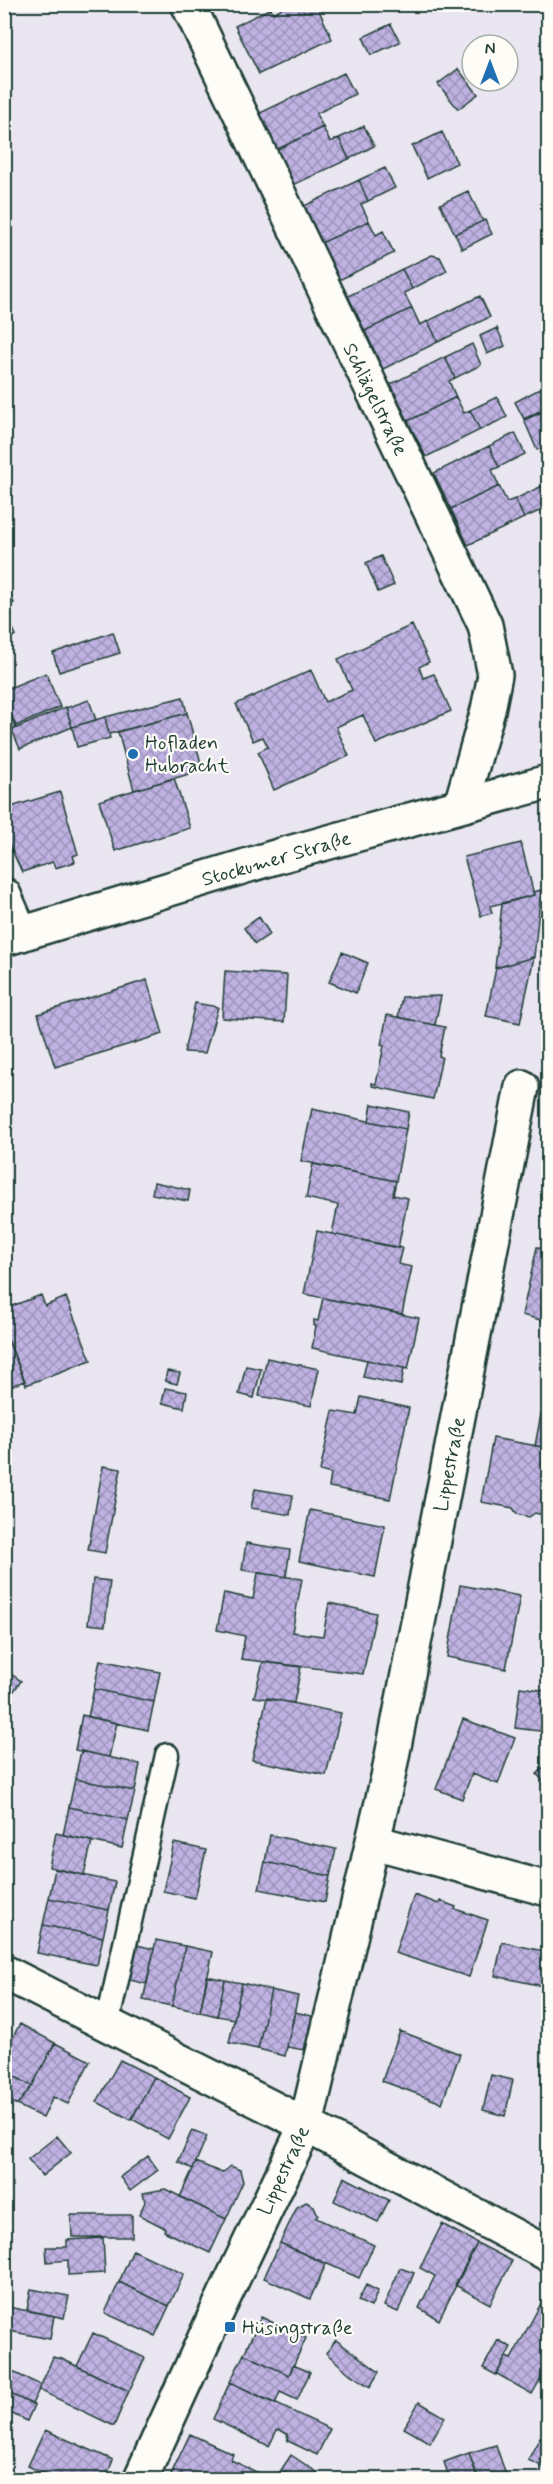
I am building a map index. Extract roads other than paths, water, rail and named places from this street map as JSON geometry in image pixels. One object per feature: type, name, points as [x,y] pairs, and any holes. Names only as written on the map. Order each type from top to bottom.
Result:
[{"type":"street","name":"Schlägelstraße","points":[[188,4],[485,625],[495,675],[488,710],[461,805]]},
{"type":"street","name":"Stockumer Straße","points":[[13,936],[282,855],[549,782]]},
{"type":"street","points":[[4,895],[13,936]]},
{"type":"street","name":"Lippestraße","points":[[140,2480],[306,2125],[393,1754],[522,1087]]},
{"type":"street","points":[[374,1842],[544,1888]]},
{"type":"street","points":[[4,1972],[306,2125],[549,2254]]},
{"type":"lane","points":[[107,2025],[166,1755]]},
{"type":"place","name":"Hofladen Hubracht","points":[[133,754]]},
{"type":"place","name":"Hüsingstraße","points":[[230,2327]]}]
